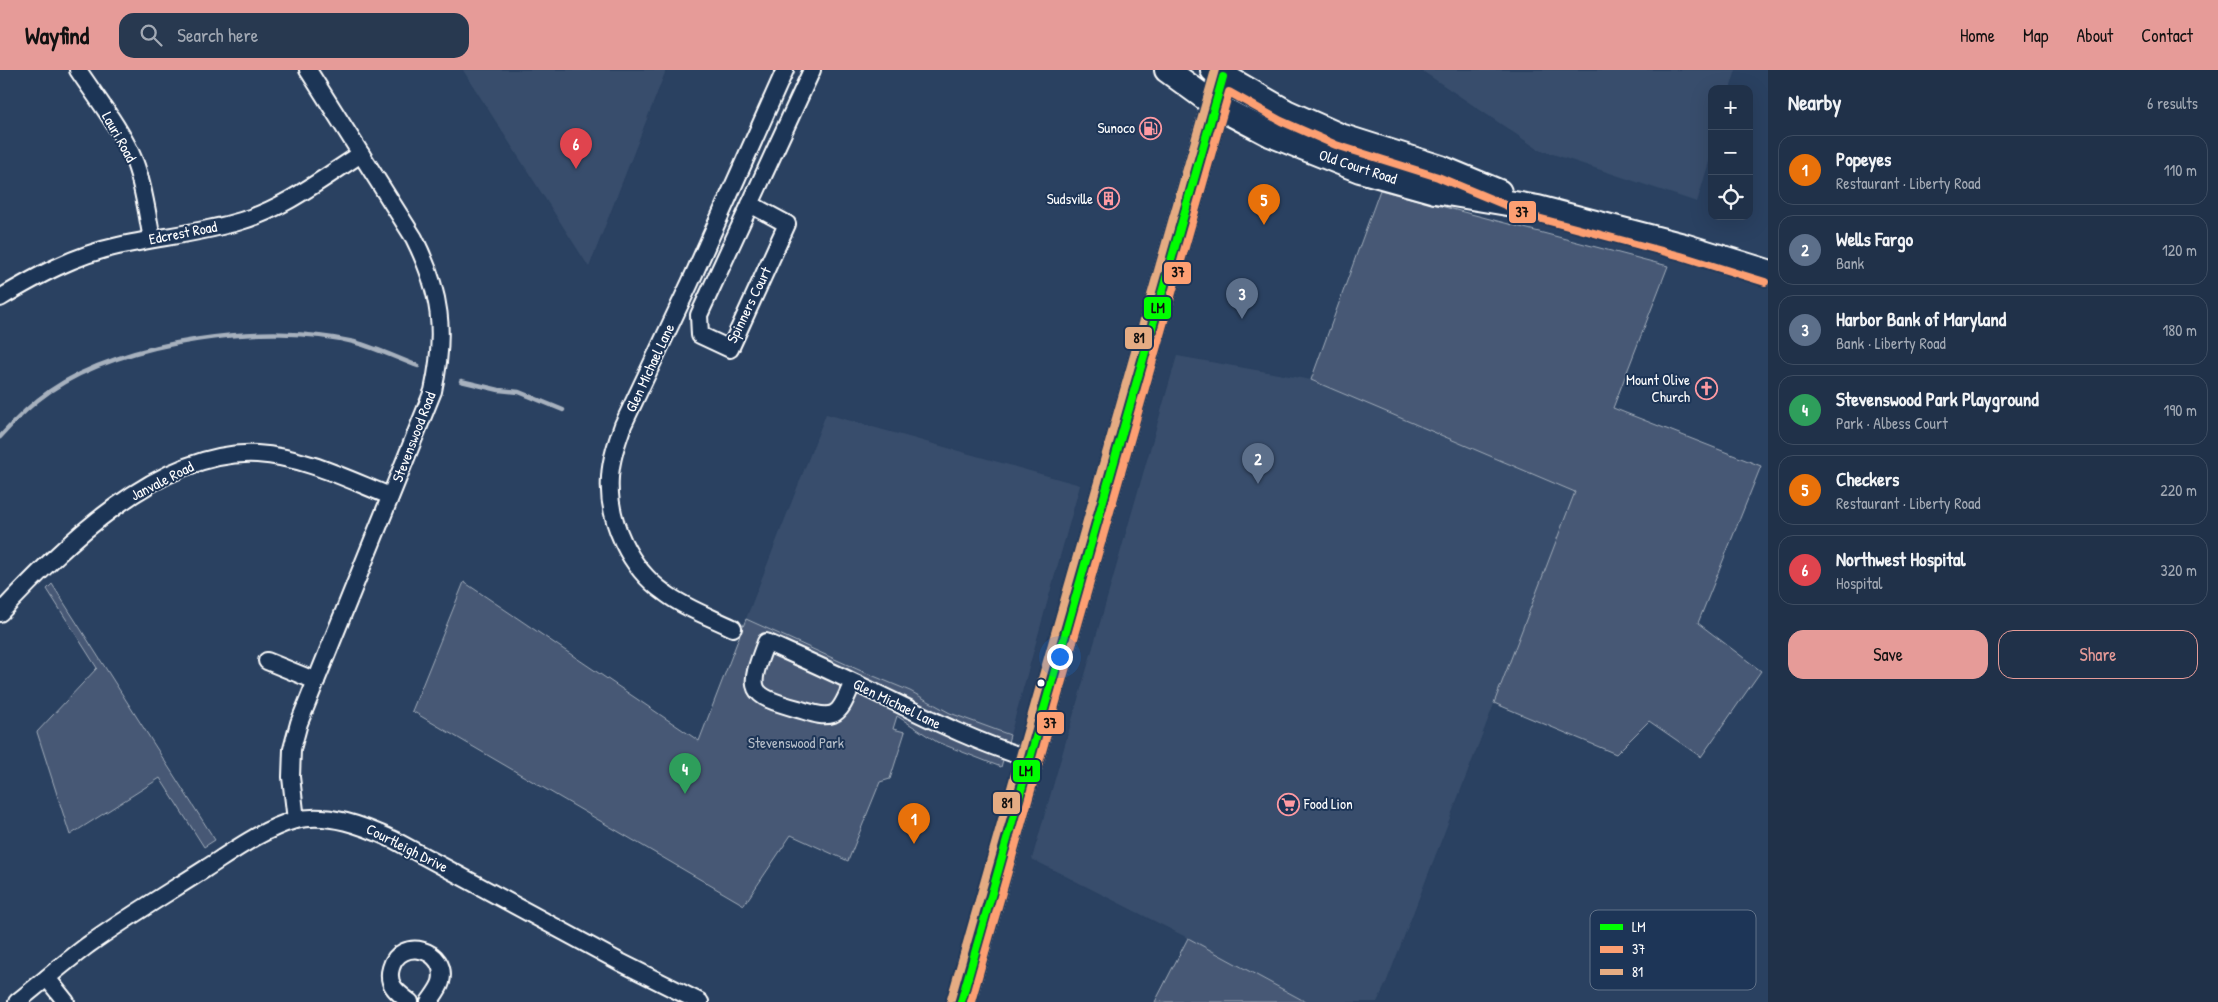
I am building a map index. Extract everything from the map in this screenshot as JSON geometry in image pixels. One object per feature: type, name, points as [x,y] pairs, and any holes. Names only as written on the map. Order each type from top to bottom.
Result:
[{"type":"main road","name":"Old Court Road","points":[[1167,70],[1215,105],[1270,134],[1360,170],[1435,191],[1538,208],[1684,246],[1768,272]]},
{"type":"main road","name":"Old Court Road","points":[[1220,72],[1286,112],[1340,136],[1441,168],[1538,208]]},
{"type":"main road","points":[[961,1002],[1215,105],[1220,72]]},
{"type":"street","name":"Lauri Road","points":[[78,70],[124,140],[135,164],[152,239]]},
{"type":"street","name":"Stevenswood Road","points":[[296,820],[292,777],[292,749],[299,723],[433,391],[440,361],[441,333],[434,285],[426,261],[414,238],[308,70]]},
{"type":"street","name":"Glen Michael Lane","points":[[733,628],[664,593],[633,560],[622,539],[614,517],[610,497],[610,476],[615,447],[623,425],[690,283],[785,70]]},
{"type":"street","name":"Spinners Court","points":[[750,204],[787,224],[730,348],[700,335],[700,315],[750,204],[812,70]]},
{"type":"street","name":"Edcrest Road","points":[[0,298],[53,268],[84,256],[116,246],[243,220],[296,195],[361,154]]},
{"type":"street","name":"Janvale Road","points":[[0,613],[43,567],[101,518],[132,495],[170,474],[201,462],[229,456],[256,454],[281,457],[309,464],[390,496]]},
{"type":"street","name":"Glen Michael Lane","points":[[853,682],[840,708],[833,714],[824,716],[767,700],[758,694],[755,686],[754,671],[766,642],[853,682],[987,746],[1030,759]]},
{"type":"street","points":[[267,661],[316,681]]},
{"type":"street","name":"Courtleigh Drive","points":[[17,1002],[132,915],[245,844],[296,820],[333,820],[362,825],[394,840],[651,979],[700,1002]]},
{"type":"street","points":[[410,1002],[396,992],[391,983],[390,973],[392,963],[398,956],[412,949],[432,954],[440,966],[440,982],[429,1002]]},
{"type":"street","points":[[47,978],[66,1002]]},
{"type":"shaded area","points":[[463,70],[666,70],[589,267]]},
{"type":"shaded area","points":[[1421,70],[1736,70],[1731,85],[1708,85],[1708,165],[1697,202],[1538,149]]},
{"type":"shaded area","points":[[1177,356],[1311,380],[1576,492],[1377,1002],[1306,1002],[1188,938],[1032,859]]},
{"type":"shaded area","points":[[826,414],[1080,485],[1010,735],[950,713],[910,691],[746,619]]},
{"type":"green space","points":[[1380,190],[1668,266],[1613,408],[1761,466],[1698,623],[1761,671],[1701,757],[1649,721],[1616,754],[1494,703],[1575,492],[1311,380]]},
{"type":"green space","name":"Stevenswood Park","points":[[464,582],[699,741],[746,619],[910,691],[950,713],[1010,735],[1001,767],[937,742],[897,716],[893,729],[905,732],[890,779],[880,782],[848,861],[791,835],[744,905],[412,711]]},
{"type":"green space","points":[[52,584],[215,840],[204,847],[160,778],[70,835],[37,732],[97,668],[47,589]]},
{"type":"green space","points":[[1188,938],[1306,1002],[1155,1002]]},
{"type":"waterway","points":[[0,437],[36,401],[81,373],[117,359],[156,348],[198,340],[240,335],[281,334],[319,336],[362,344],[418,366]]},
{"type":"waterway","points":[[461,381],[499,390],[519,392],[563,410]]},
{"type":"transit line","name":"81","points":[[951,999],[1215,70]]},
{"type":"transit line","name":"LM","points":[[961,1002],[1223,77]]},
{"type":"transit line","name":"37","points":[[971,1002],[1229,92],[1281,121],[1336,145],[1438,177],[1534,217],[1681,256],[1765,282]]},
{"type":"place","name":"Sunoco","points":[[1151,128]]},
{"type":"place","name":"Northwest Hospital","points":[[576,169]]},
{"type":"place","name":"Sudsville","points":[[1109,199]]},
{"type":"place","name":"Checkers","points":[[1264,225]]},
{"type":"place","name":"Harbor Bank of Maryland","points":[[1242,319]]},
{"type":"place","name":"Mount Olive Church","points":[[1706,389]]},
{"type":"place","name":"Wells Fargo","points":[[1258,484]]},
{"type":"place","name":"Stevenswood Park Playground","points":[[685,794]]},
{"type":"place","name":"Food Lion","points":[[1288,804]]},
{"type":"place","name":"Popeyes","points":[[914,844]]}]
